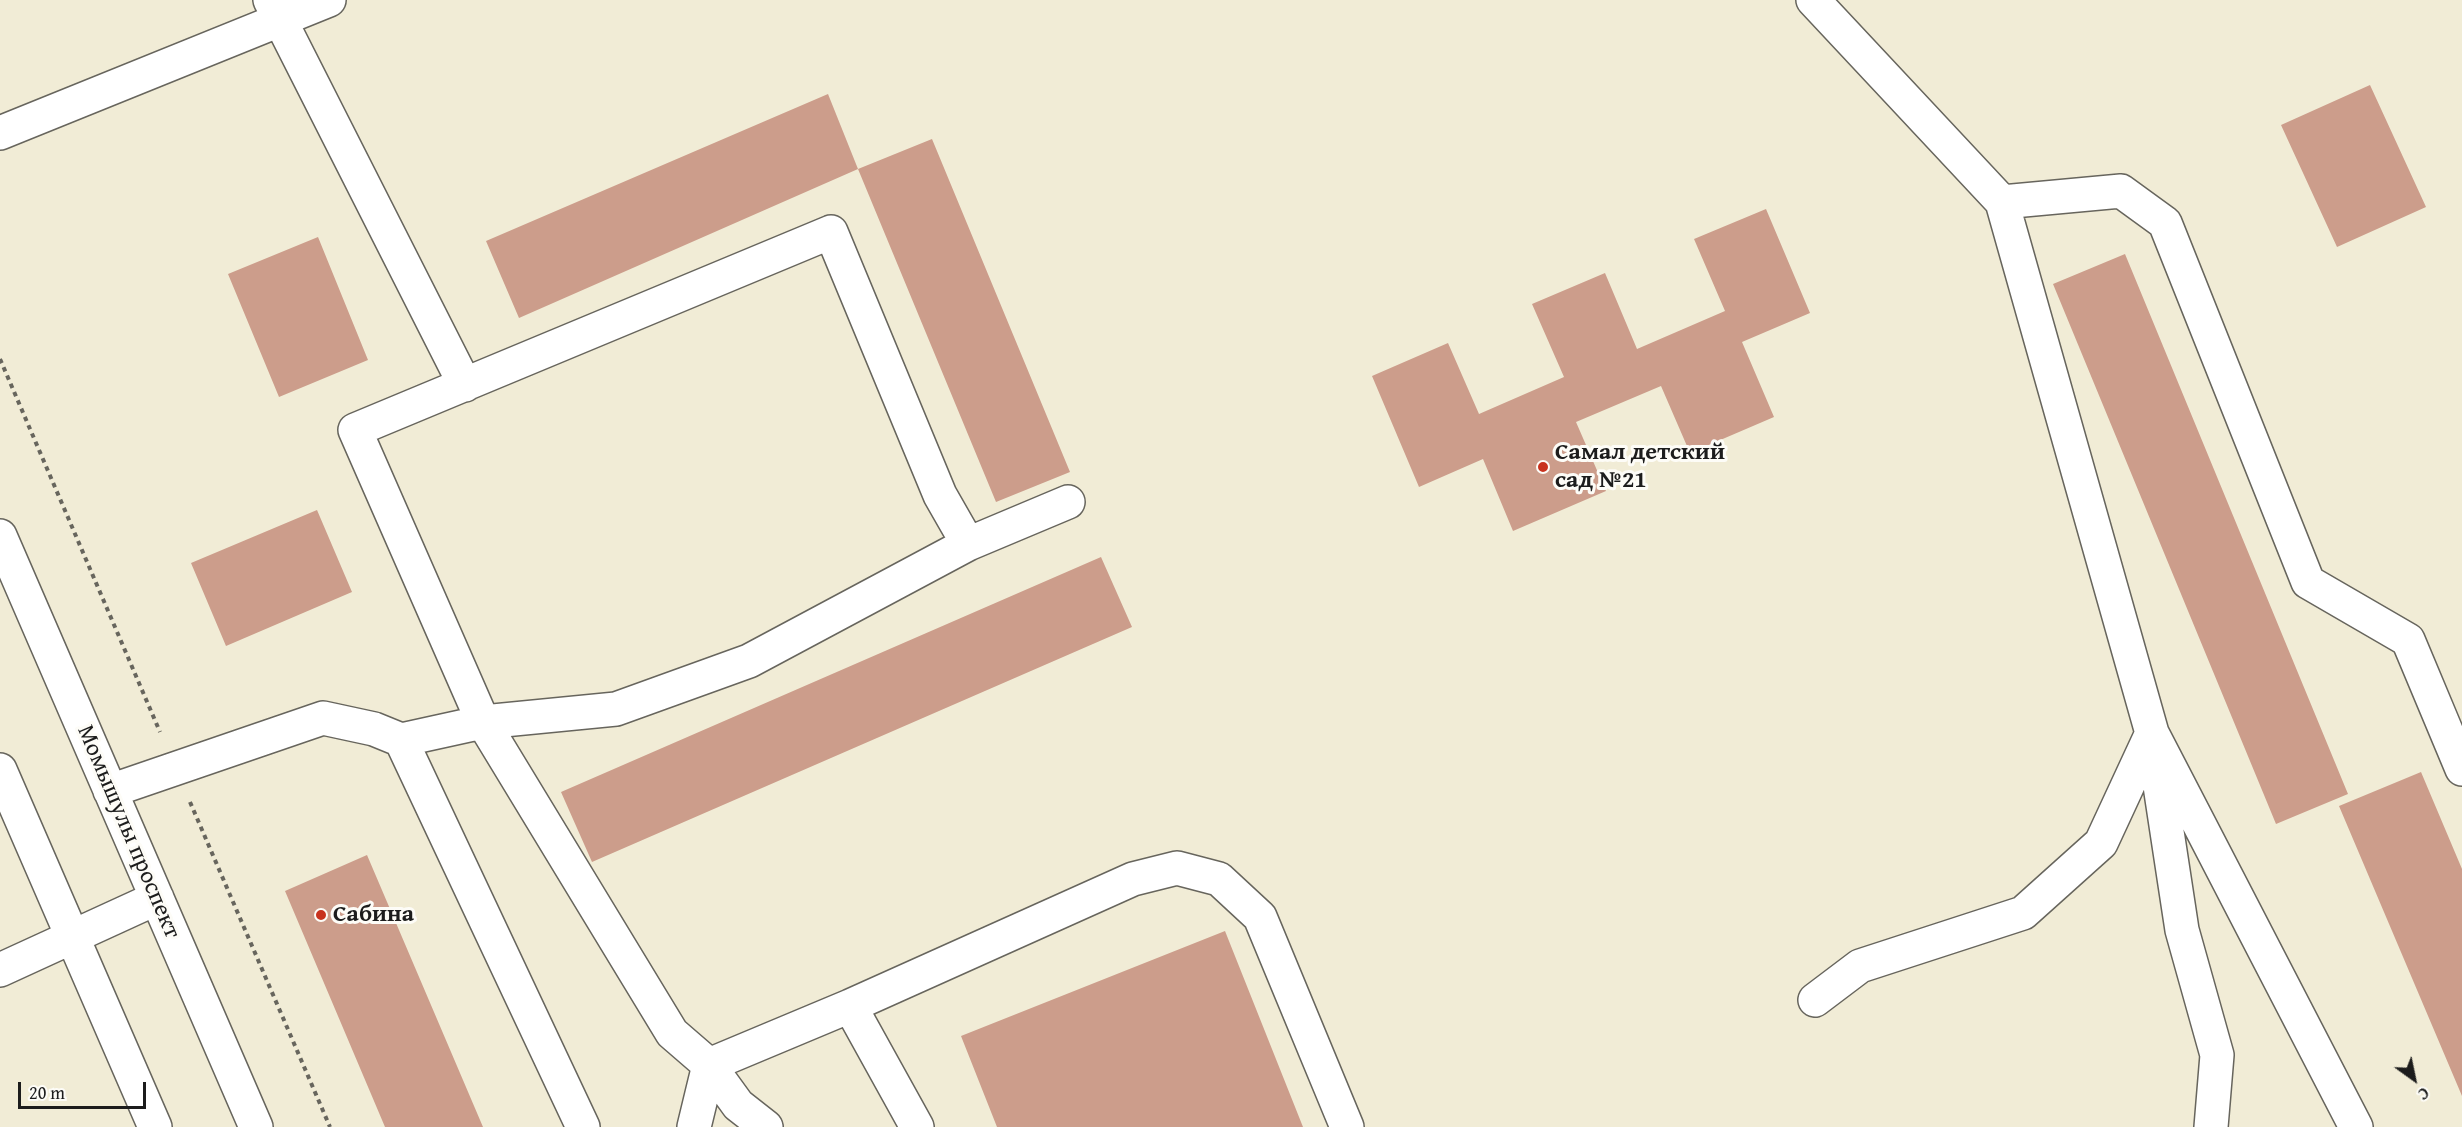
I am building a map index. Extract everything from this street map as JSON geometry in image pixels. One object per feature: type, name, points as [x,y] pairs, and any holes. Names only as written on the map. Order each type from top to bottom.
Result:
[{"type":"street","points":[[0,134],[275,10],[329,0]]},
{"type":"street","points":[[1813,0],[2002,202],[2152,733],[2182,930],[2217,1055],[2211,1127]]},
{"type":"street","points":[[275,10],[465,385]]},
{"type":"street","points":[[2002,202],[2121,191],[2165,223],[2308,582],[2408,640],[2462,769]]},
{"type":"street","points":[[766,1127],[738,1105],[709,1065],[672,1033],[483,722],[356,430],[831,232],[940,495],[968,544]]},
{"type":"street","points":[[110,791],[322,718],[374,729],[401,740],[483,722],[616,709],[738,665],[968,544],[1068,502]]},
{"type":"street","name":"Момышулы проспект","points":[[0,536],[255,1127]]},
{"type":"street","points":[[1815,1000],[1860,966],[2023,913],[2101,843],[2152,733]]},
{"type":"street","points":[[2152,733],[2356,1127]]},
{"type":"street","points":[[401,740],[583,1127]]},
{"type":"street","points":[[0,770],[155,1127]]},
{"type":"street","points":[[709,1065],[850,1006],[1133,879],[1177,868],[1219,879],[1260,917],[1347,1127]]},
{"type":"street","points":[[0,970],[157,898]]},
{"type":"street","points":[[850,1006],[917,1127]]},
{"type":"street","points":[[694,1127],[709,1065]]},
{"type":"building","points":[[2370,85],[2426,207],[2337,247],[2281,125]]},
{"type":"building","points":[[828,94],[858,169],[519,318],[486,241]]},
{"type":"building","points":[[932,139],[1070,472],[996,502],[858,169]]},
{"type":"building","points":[[1766,209],[1810,313],[1742,342],[1774,417],[1690,453],[1661,386],[1576,422],[1606,491],[1513,531],[1483,459],[1419,487],[1372,376],[1448,343],[1479,414],[1564,377],[1532,304],[1605,273],[1637,349],[1725,311],[1694,239]]},
{"type":"building","points":[[318,237],[368,360],[279,397],[228,274]]},
{"type":"building","points":[[2125,254],[2348,794],[2276,824],[2053,284]]},
{"type":"building","points":[[317,510],[352,592],[226,646],[191,563]]},
{"type":"building","points":[[1101,557],[1132,627],[592,862],[561,792]]},
{"type":"building","points":[[2421,772],[2462,869],[2462,1096],[2339,806]]},
{"type":"building","points":[[367,855],[483,1127],[385,1127],[285,891]]},
{"type":"building","points":[[1225,931],[1303,1127],[997,1127],[961,1036]]},
{"type":"place","name":"Самал детский сад №21","points":[[1543,467]]},
{"type":"place","name":"Сабина","points":[[321,915]]}]
